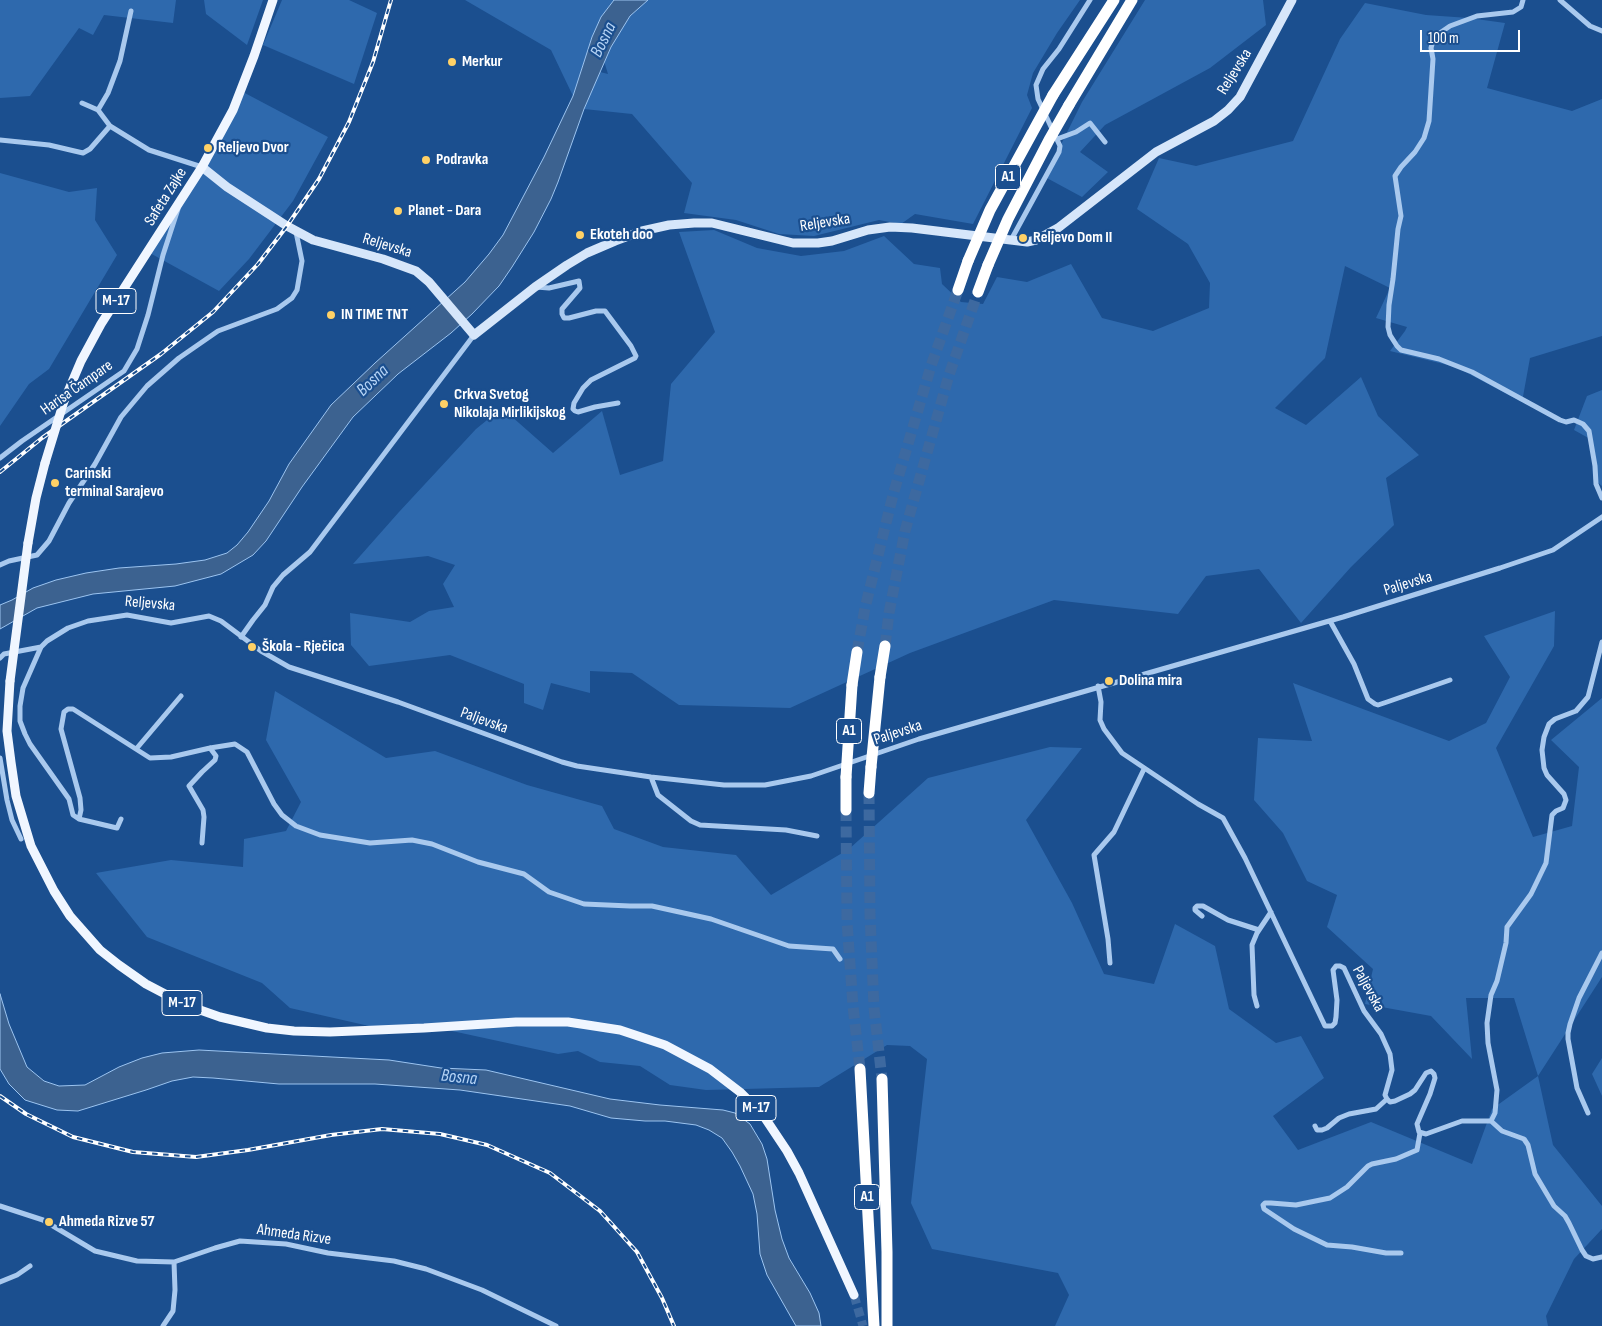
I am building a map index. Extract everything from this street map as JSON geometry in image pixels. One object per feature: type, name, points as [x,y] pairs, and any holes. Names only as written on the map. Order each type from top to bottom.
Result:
[{"type":"highway","name":"A1","points":[[958,290],[990,210],[1053,95],[1114,0]]},
{"type":"highway","name":"A1","points":[[978,292],[1008,219],[1069,105],[1132,0]]},
{"type":"highway","name":"A1","points":[[870,793],[880,677],[885,646]]},
{"type":"highway","name":"A1","points":[[846,810],[846,776],[852,685],[858,652]]},
{"type":"highway","name":"A1","points":[[860,1068],[874,1326]]},
{"type":"highway","name":"A1","points":[[882,1079],[887,1326]]},
{"type":"main road","name":"Safeta Zajke","points":[[274,0],[238,98],[202,168],[102,324],[81,361],[64,402],[45,463],[36,498],[28,543],[10,681],[7,731],[16,796],[31,846],[54,891],[70,916],[100,950],[146,984],[186,1005],[220,1017],[267,1028],[330,1032],[516,1022],[568,1022],[620,1030],[665,1045],[710,1069],[740,1092],[763,1115],[788,1151],[854,1295]]},
{"type":"main road","name":"Reljevska","points":[[202,168],[227,187],[296,232],[322,243],[416,270],[429,282],[474,335],[536,287],[587,253],[615,241],[669,225],[712,223],[793,243],[825,242],[868,230],[890,227],[1027,242],[1036,240],[1058,228],[1156,152],[1214,121],[1228,110],[1240,97],[1292,0]]},
{"type":"street","points":[[1011,240],[1059,152],[1060,146],[1038,100],[1036,85],[1043,69],[1059,49],[1090,0]]},
{"type":"street","points":[[1523,0],[1521,7],[1513,12],[1477,16],[1450,26],[1434,37],[1431,48],[1433,59],[1429,122],[1424,138],[1395,176],[1401,216],[1389,305],[1388,327],[1390,335],[1401,350],[1438,359],[1472,372],[1560,420],[1566,422],[1574,420],[1583,424],[1589,431],[1596,484],[1602,498]]},
{"type":"street","points":[[1560,0],[1590,26],[1602,31]]},
{"type":"street","points":[[98,110],[108,93],[120,61],[131,11]]},
{"type":"street","points":[[82,103],[98,110],[110,126],[149,150],[202,168]]},
{"type":"street","points":[[1057,139],[1076,132],[1090,123],[1105,142]]},
{"type":"street","points":[[0,140],[49,145],[83,154],[90,149],[110,126]]},
{"type":"street","name":"Harisa Čampare","points":[[0,458],[124,371],[136,348],[148,315],[178,206]]},
{"type":"street","points":[[0,565],[9,561],[37,555],[49,541],[121,417],[148,386],[180,358],[218,331],[277,309],[292,298],[297,290],[302,261],[296,232]]},
{"type":"street","points":[[536,287],[549,288],[579,281],[580,288],[562,308],[564,318],[596,311],[605,311],[631,346],[636,356],[591,380],[583,388],[574,403],[573,409],[578,412],[618,403]]},
{"type":"street","points":[[241,637],[266,605],[274,587],[283,575],[310,552],[474,335]]},
{"type":"street","name":"Paljevska","points":[[241,637],[261,652],[289,667],[398,702],[562,762],[651,777],[732,785],[765,785],[811,776],[919,738],[1330,621],[1500,568],[1553,550],[1602,518]]},
{"type":"street","name":"Reljevska","points":[[0,658],[4,654],[41,647],[47,641],[88,621],[127,614],[172,623],[196,617],[210,616],[241,637]]},
{"type":"street","points":[[1330,621],[1354,664],[1368,699],[1375,704],[1378,705],[1450,680]]},
{"type":"street","points":[[1492,1121],[1495,1113],[1497,1090],[1488,1043],[1487,1024],[1491,995],[1497,981],[1506,943],[1506,927],[1532,894],[1546,864],[1552,815],[1563,808],[1566,800],[1564,794],[1547,775],[1544,768],[1542,750],[1544,737],[1549,724],[1555,719],[1576,711],[1588,697],[1602,642]]},
{"type":"street","points":[[41,647],[23,688],[20,706],[20,721],[30,744],[66,792],[70,799],[73,815],[79,819],[117,828],[121,819]]},
{"type":"street","name":"Paljevska","points":[[1098,686],[1101,702],[1100,720],[1104,729],[1122,753],[1198,804],[1223,818],[1245,858],[1325,1026],[1332,1026],[1336,1018],[1334,970],[1336,966],[1344,968],[1364,1011],[1381,1034],[1390,1054],[1392,1070],[1385,1095],[1387,1099]]},
{"type":"street","points":[[136,748],[182,696]]},
{"type":"street","points":[[79,819],[81,810],[80,798],[66,751],[62,729],[64,712],[68,709],[73,709],[150,758],[235,744],[246,752],[282,816],[296,826],[320,836],[370,843],[412,840],[432,844],[478,862],[524,874],[549,892],[584,904],[661,907],[711,918],[790,946],[833,949],[840,959]]},
{"type":"street","points":[[202,842],[203,810],[189,786],[215,760],[216,756],[210,748]]},
{"type":"street","points":[[0,758],[12,820],[21,839]]},
{"type":"street","points":[[1110,963],[1108,939],[1094,856],[1114,832],[1144,769]]},
{"type":"street","points":[[651,777],[658,795],[691,821],[700,825],[786,830],[818,836]]},
{"type":"street","points":[[1202,916],[1196,910],[1196,906],[1203,906],[1228,920],[1259,930]]},
{"type":"street","points":[[1257,1006],[1254,995],[1252,945],[1271,912]]},
{"type":"street","points":[[1588,1113],[1577,1088],[1568,1033],[1579,998],[1602,953]]},
{"type":"street","points":[[1315,1126],[1317,1130],[1322,1130],[1328,1128],[1339,1118],[1376,1109],[1387,1099],[1390,1102],[1403,1098],[1415,1090],[1426,1073],[1431,1071],[1434,1074],[1435,1078],[1430,1094],[1417,1124],[1420,1133],[1417,1150],[1396,1159],[1368,1166],[1347,1187],[1330,1198],[1296,1205],[1271,1203],[1263,1205],[1264,1209],[1294,1229],[1328,1244],[1352,1246],[1386,1253],[1401,1253]]},
{"type":"street","points":[[1420,1133],[1426,1134],[1462,1121],[1492,1121],[1502,1131],[1524,1139],[1528,1145],[1535,1174],[1554,1206],[1565,1216],[1582,1250],[1586,1256],[1593,1259],[1602,1257]]},
{"type":"street","name":"Ahmeda Rizve","points":[[0,1206],[43,1220],[95,1251],[137,1261],[174,1262],[240,1241],[286,1244],[328,1253],[394,1261],[426,1269],[482,1290],[556,1326]]},
{"type":"street","points":[[163,1326],[173,1311],[175,1290],[174,1262]]},
{"type":"street","points":[[0,1282],[18,1275],[30,1266]]},
{"type":"shaded area","points":[[0,0],[176,0],[173,23],[104,15],[93,35],[79,28],[30,96],[0,98]]},
{"type":"shaded area","points":[[204,0],[263,0],[247,45],[206,14]]},
{"type":"shaded area","points":[[282,0],[349,0],[377,13],[354,84],[263,45]]},
{"type":"shaded area","points":[[465,0],[614,0],[601,17],[592,37],[573,96],[551,50]]},
{"type":"shaded area","points":[[648,0],[1080,0],[1033,73],[1027,95],[1032,108],[973,224],[915,214],[901,224],[879,220],[814,236],[779,234],[736,220],[684,213],[692,183],[632,114],[584,109],[600,72],[608,74],[604,61],[618,33],[630,16]]},
{"type":"shaded area","points":[[1145,0],[1263,0],[1266,25],[1210,68],[1105,125],[1080,152],[1108,172],[1082,197],[1045,177],[1082,102]]},
{"type":"shaded area","points":[[1365,3],[1426,15],[1505,23],[1487,88],[1572,111],[1602,99],[1602,336],[1530,358],[1522,402],[1456,367],[1390,351],[1407,327],[1376,318],[1390,288],[1345,266],[1325,358],[1275,408],[1306,425],[1361,377],[1378,416],[1419,455],[1386,478],[1394,525],[1351,567],[1301,623],[1259,569],[1206,576],[1178,614],[1054,600],[910,653],[790,708],[679,705],[632,673],[590,671],[590,693],[551,683],[543,710],[524,703],[524,684],[450,655],[369,666],[351,645],[350,613],[410,622],[429,611],[454,607],[443,584],[455,565],[428,556],[353,564],[476,429],[502,408],[553,453],[602,411],[620,475],[663,461],[671,384],[715,332],[679,232],[714,230],[757,248],[801,256],[844,251],[884,236],[914,264],[940,268],[942,284],[961,302],[983,304],[997,277],[1027,282],[1071,264],[1102,318],[1153,331],[1209,308],[1210,283],[1188,244],[1137,209],[1159,158],[1196,166],[1293,141],[1340,39]]},
{"type":"shaded area","points":[[241,91],[328,137],[293,201],[249,259],[219,291],[148,252]]},
{"type":"shaded area","points":[[0,173],[69,192],[97,188],[95,220],[117,255],[49,369],[29,384],[0,426]]},
{"type":"shaded area","points":[[1602,390],[1602,486],[1593,479],[1592,440],[1574,430],[1587,396]]},
{"type":"shaded area","points":[[1555,611],[1554,646],[1496,748],[1533,837],[1572,826],[1579,767],[1551,740],[1602,698],[1602,977],[1538,1076],[1514,998],[1466,998],[1472,1059],[1431,1016],[1365,1004],[1373,969],[1327,927],[1337,895],[1307,881],[1283,833],[1254,800],[1258,738],[1312,741],[1293,683],[1449,741],[1486,723],[1510,677],[1484,636]]},
{"type":"shaded area","points":[[275,691],[386,758],[435,751],[527,785],[602,806],[614,829],[663,847],[736,855],[771,895],[849,849],[928,778],[1050,747],[1082,748],[1026,820],[1072,903],[1104,974],[1154,984],[1175,924],[1215,946],[1229,1009],[1276,1043],[1301,1036],[1324,1078],[1273,1116],[1298,1150],[1371,1122],[1472,1164],[1492,1109],[1538,1076],[1553,1145],[1602,1206],[1602,1229],[1574,1259],[1546,1316],[1548,1326],[1055,1326],[1069,1295],[1058,1273],[932,1249],[911,1203],[927,1059],[910,1046],[887,1045],[819,1087],[706,1090],[670,1085],[640,1066],[600,1062],[578,1051],[558,1054],[429,1026],[369,1026],[290,1008],[262,983],[147,937],[96,873],[171,860],[243,867],[244,839],[286,831],[301,802],[266,740]]},
{"type":"shaded area","points":[[1602,1058],[1602,1096],[1592,1074]]},
{"type":"water","name":"Bosna","points":[[614,0],[648,0],[630,16],[611,47],[584,109],[551,199],[534,232],[512,267],[499,286],[472,314],[451,333],[398,374],[353,417],[302,487],[266,541],[253,555],[221,574],[175,586],[93,594],[37,608],[0,629],[0,605],[33,588],[86,573],[205,560],[227,553],[237,545],[269,501],[289,464],[331,405],[465,282],[503,235],[544,157],[573,96],[592,37],[601,17]]},
{"type":"water","name":"Bosna","points":[[0,994],[9,1024],[27,1067],[44,1081],[59,1086],[85,1085],[119,1067],[142,1058],[162,1053],[199,1050],[389,1060],[441,1068],[486,1070],[610,1099],[723,1110],[735,1113],[750,1124],[762,1144],[767,1159],[775,1210],[782,1239],[789,1258],[810,1293],[819,1313],[821,1326],[796,1326],[767,1275],[760,1254],[757,1214],[753,1194],[732,1152],[722,1138],[709,1130],[696,1125],[665,1121],[611,1118],[570,1106],[460,1090],[375,1084],[279,1084],[193,1077],[172,1081],[78,1111],[57,1110],[25,1100],[9,1084],[0,1069]]},
{"type":"tunnel","points":[[857,652],[865,608],[893,495],[931,366],[958,290]]},
{"type":"tunnel","points":[[885,646],[889,613],[905,531],[949,375],[978,292]]},
{"type":"tunnel","points":[[869,793],[870,915],[874,1008],[882,1079]]},
{"type":"tunnel","points":[[846,810],[847,922],[860,1069]]},
{"type":"tunnel","points":[[854,1295],[863,1326]]},
{"type":"railway","points":[[0,472],[42,438],[161,354],[213,312],[258,264],[319,179],[349,122],[373,62],[391,0]]},
{"type":"railway","points":[[0,1096],[26,1114],[73,1137],[133,1152],[196,1157],[331,1135],[382,1129],[440,1134],[487,1145],[550,1173],[600,1211],[637,1252],[662,1298],[674,1326]]},
{"type":"place","name":"Merkur","points":[[452,62]]},
{"type":"place","name":"Reljevo Dvor","points":[[208,148]]},
{"type":"place","name":"Podravka","points":[[426,160]]},
{"type":"place","name":"Planet - Dara","points":[[398,211]]},
{"type":"place","name":"Ekoteh doo","points":[[580,235]]},
{"type":"place","name":"Reljevo Dom II","points":[[1023,238]]},
{"type":"place","name":"IN TIME TNT","points":[[331,315]]},
{"type":"place","name":"Crkva Svetog Nikolaja Mirlikijskog","points":[[444,404]]},
{"type":"place","name":"Carinski terminal Sarajevo","points":[[55,483]]},
{"type":"place","name":"Škola - Rječica","points":[[252,647]]},
{"type":"place","name":"Dolina mira","points":[[1109,681]]},
{"type":"place","name":"Ahmeda Rizve 57","points":[[49,1222]]}]
